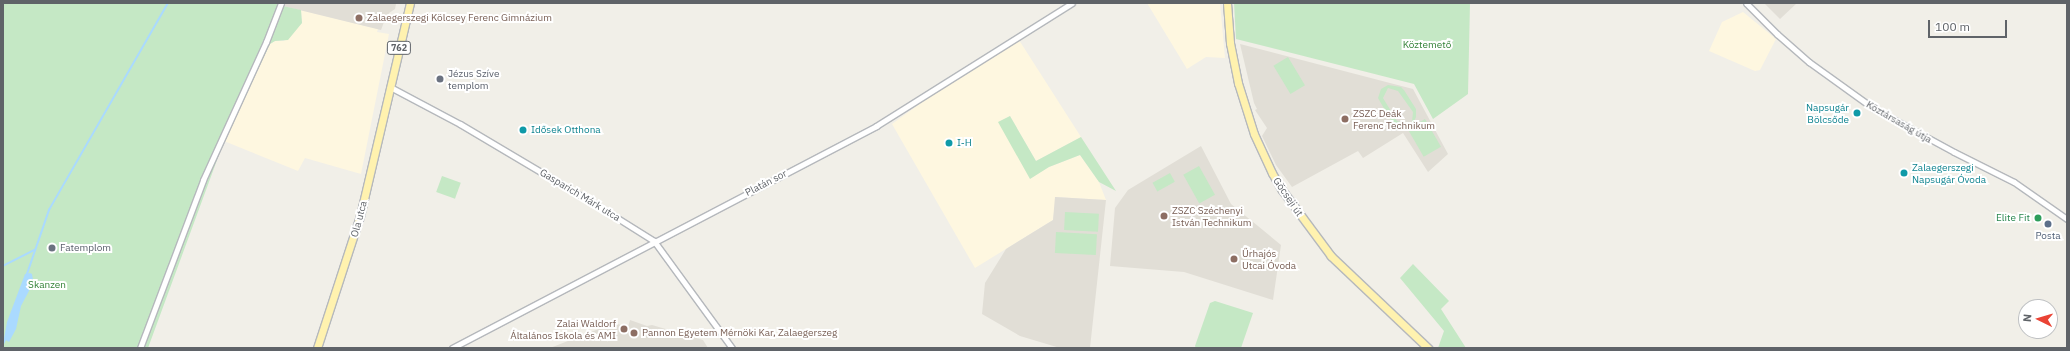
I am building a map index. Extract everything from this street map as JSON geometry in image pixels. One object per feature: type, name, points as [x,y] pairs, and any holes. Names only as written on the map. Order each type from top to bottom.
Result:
[{"type":"main road","name":"762","points":[[390,86],[410,3]]},
{"type":"main road","name":"Göcseji út","points":[[1227,3],[1230,43],[1241,94],[1254,134],[1272,172],[1311,230],[1334,259],[1428,348]]},
{"type":"main road","name":"Ola utca","points":[[317,348],[356,232],[390,86]]},
{"type":"street","points":[[140,348],[203,180],[266,42],[281,3]]},
{"type":"street","name":"Platán sor","points":[[452,348],[876,126],[1072,3]]},
{"type":"street","name":"Köztársaság útja","points":[[1746,3],[1776,34],[1809,62],[1873,108],[1948,149],[2014,182],[2067,219]]},
{"type":"street","name":"Gasparich Márk utca","points":[[390,86],[460,124],[610,213],[654,241],[732,348]]},
{"type":"shaded area","name":"Zalaegerszegi Kölcsey Ferenc Gimnázium","points":[[284,3],[396,4],[395,9],[389,13],[386,23],[384,22],[381,30],[283,6]]},
{"type":"shaded area","points":[[1147,3],[1220,3],[1225,58],[1206,57],[1187,69]]},
{"type":"shaded area","points":[[1764,3],[1797,3],[1780,19]]},
{"type":"shaded area","points":[[301,10],[378,29],[377,32],[389,34],[361,174],[305,158],[298,171],[224,141],[270,44],[275,41],[284,41],[302,23]]},
{"type":"shaded area","points":[[1743,12],[1776,39],[1760,70],[1755,71],[1709,51],[1722,22]]},
{"type":"shaded area","points":[[1019,40],[1081,137],[1036,161],[1010,116],[999,122],[1030,178],[1049,167],[1080,155],[1099,182],[1106,200],[1056,197],[1053,220],[975,268],[892,124],[957,77]]},
{"type":"shaded area","name":"ZSZC Deák Ferenc Technikum","points":[[1240,44],[1413,89],[1448,154],[1428,172],[1403,133],[1363,158],[1358,151],[1292,187],[1276,165],[1262,136],[1267,128],[1255,110],[1257,109],[1254,103]]},
{"type":"shaded area","name":"ZSZC Széchenyi István Technikum","points":[[1201,146],[1231,204],[1281,245],[1273,300],[1184,272],[1110,266],[1115,208],[1128,190]]},
{"type":"shaded area","points":[[1055,197],[1106,200],[1090,348],[1060,348],[1020,336],[982,314],[985,283],[1006,249],[1053,220]]},
{"type":"shaded area","name":"Pannon Egyetem Mérnöki Kar, Zalaegerszeg","points":[[630,320],[647,326],[652,325],[703,340],[708,348],[550,348],[614,323],[628,327]]},
{"type":"green space","name":"Skanzen","points":[[3,3],[284,3],[283,6],[301,10],[302,23],[288,40],[275,41],[270,44],[224,141],[148,348],[3,348]]},
{"type":"green space","name":"Köztemető","points":[[1234,3],[1470,3],[1468,94],[1433,119],[1414,84],[1236,39]]},
{"type":"green space","points":[[1288,57],[1305,85],[1290,94],[1273,66]]},
{"type":"green space","points":[[1388,85],[1401,87],[1404,90],[1416,109],[1416,117],[1413,124],[1406,127],[1394,125],[1378,98],[1381,89]],"holes":[[[1388,88],[1398,91],[1413,112],[1412,122],[1407,124],[1397,121],[1383,98]]]},
{"type":"green space","points":[[1010,116],[1036,161],[1081,137],[1116,191],[1099,182],[1080,155],[1049,167],[1030,179],[998,122]]},
{"type":"green space","points":[[1425,119],[1441,147],[1424,157],[1408,129]]},
{"type":"green space","points":[[1199,166],[1215,195],[1199,204],[1183,175]]},
{"type":"green space","points":[[1170,173],[1175,182],[1157,191],[1153,183]]},
{"type":"green space","points":[[442,176],[461,183],[455,199],[436,192]]},
{"type":"green space","points":[[1065,212],[1099,214],[1098,232],[1064,230]]},
{"type":"green space","points":[[1056,232],[1097,234],[1096,255],[1055,253]]},
{"type":"green space","points":[[1413,264],[1449,301],[1441,309],[1466,348],[1438,348],[1444,331],[1400,278]]},
{"type":"green space","points":[[1215,301],[1253,313],[1241,348],[1196,348],[1195,346],[1210,303]]},
{"type":"water","points":[[25,274],[32,274],[33,280],[21,306],[16,329],[9,342],[4,339],[7,322]]},
{"type":"waterway","points":[[27,274],[49,210],[168,3]]},
{"type":"waterway","points":[[3,266],[35,250]]},
{"type":"waterway","points":[[3,344],[6,338]]},
{"type":"place","name":"Zalaegerszegi Kölcsey Ferenc Gimnázium","points":[[359,18]]},
{"type":"place","name":"Jézus Szíve templom","points":[[440,79]]},
{"type":"place","name":"Napsugár Bölcsőde","points":[[1857,113]]},
{"type":"place","name":"ZSZC Deák Ferenc Technikum","points":[[1345,119]]},
{"type":"place","name":"Idősek Otthona","points":[[523,130]]},
{"type":"place","name":"I-H","points":[[949,143]]},
{"type":"place","name":"Zalaegerszegi Napsugár Óvoda","points":[[1904,173]]},
{"type":"place","name":"ZSZC Széchenyi István Technikum","points":[[1164,216]]},
{"type":"place","name":"Elite Fit","points":[[2038,218]]},
{"type":"place","name":"Posta","points":[[2048,224]]},
{"type":"place","name":"Fatemplom","points":[[52,248]]},
{"type":"place","name":"Űrhajós Utcai Óvoda","points":[[1234,259]]},
{"type":"place","name":"Zalai Waldorf Általános Iskola és AMI","points":[[624,329]]},
{"type":"place","name":"Pannon Egyetem Mérnöki Kar, Zalaegerszeg","points":[[634,333]]}]
